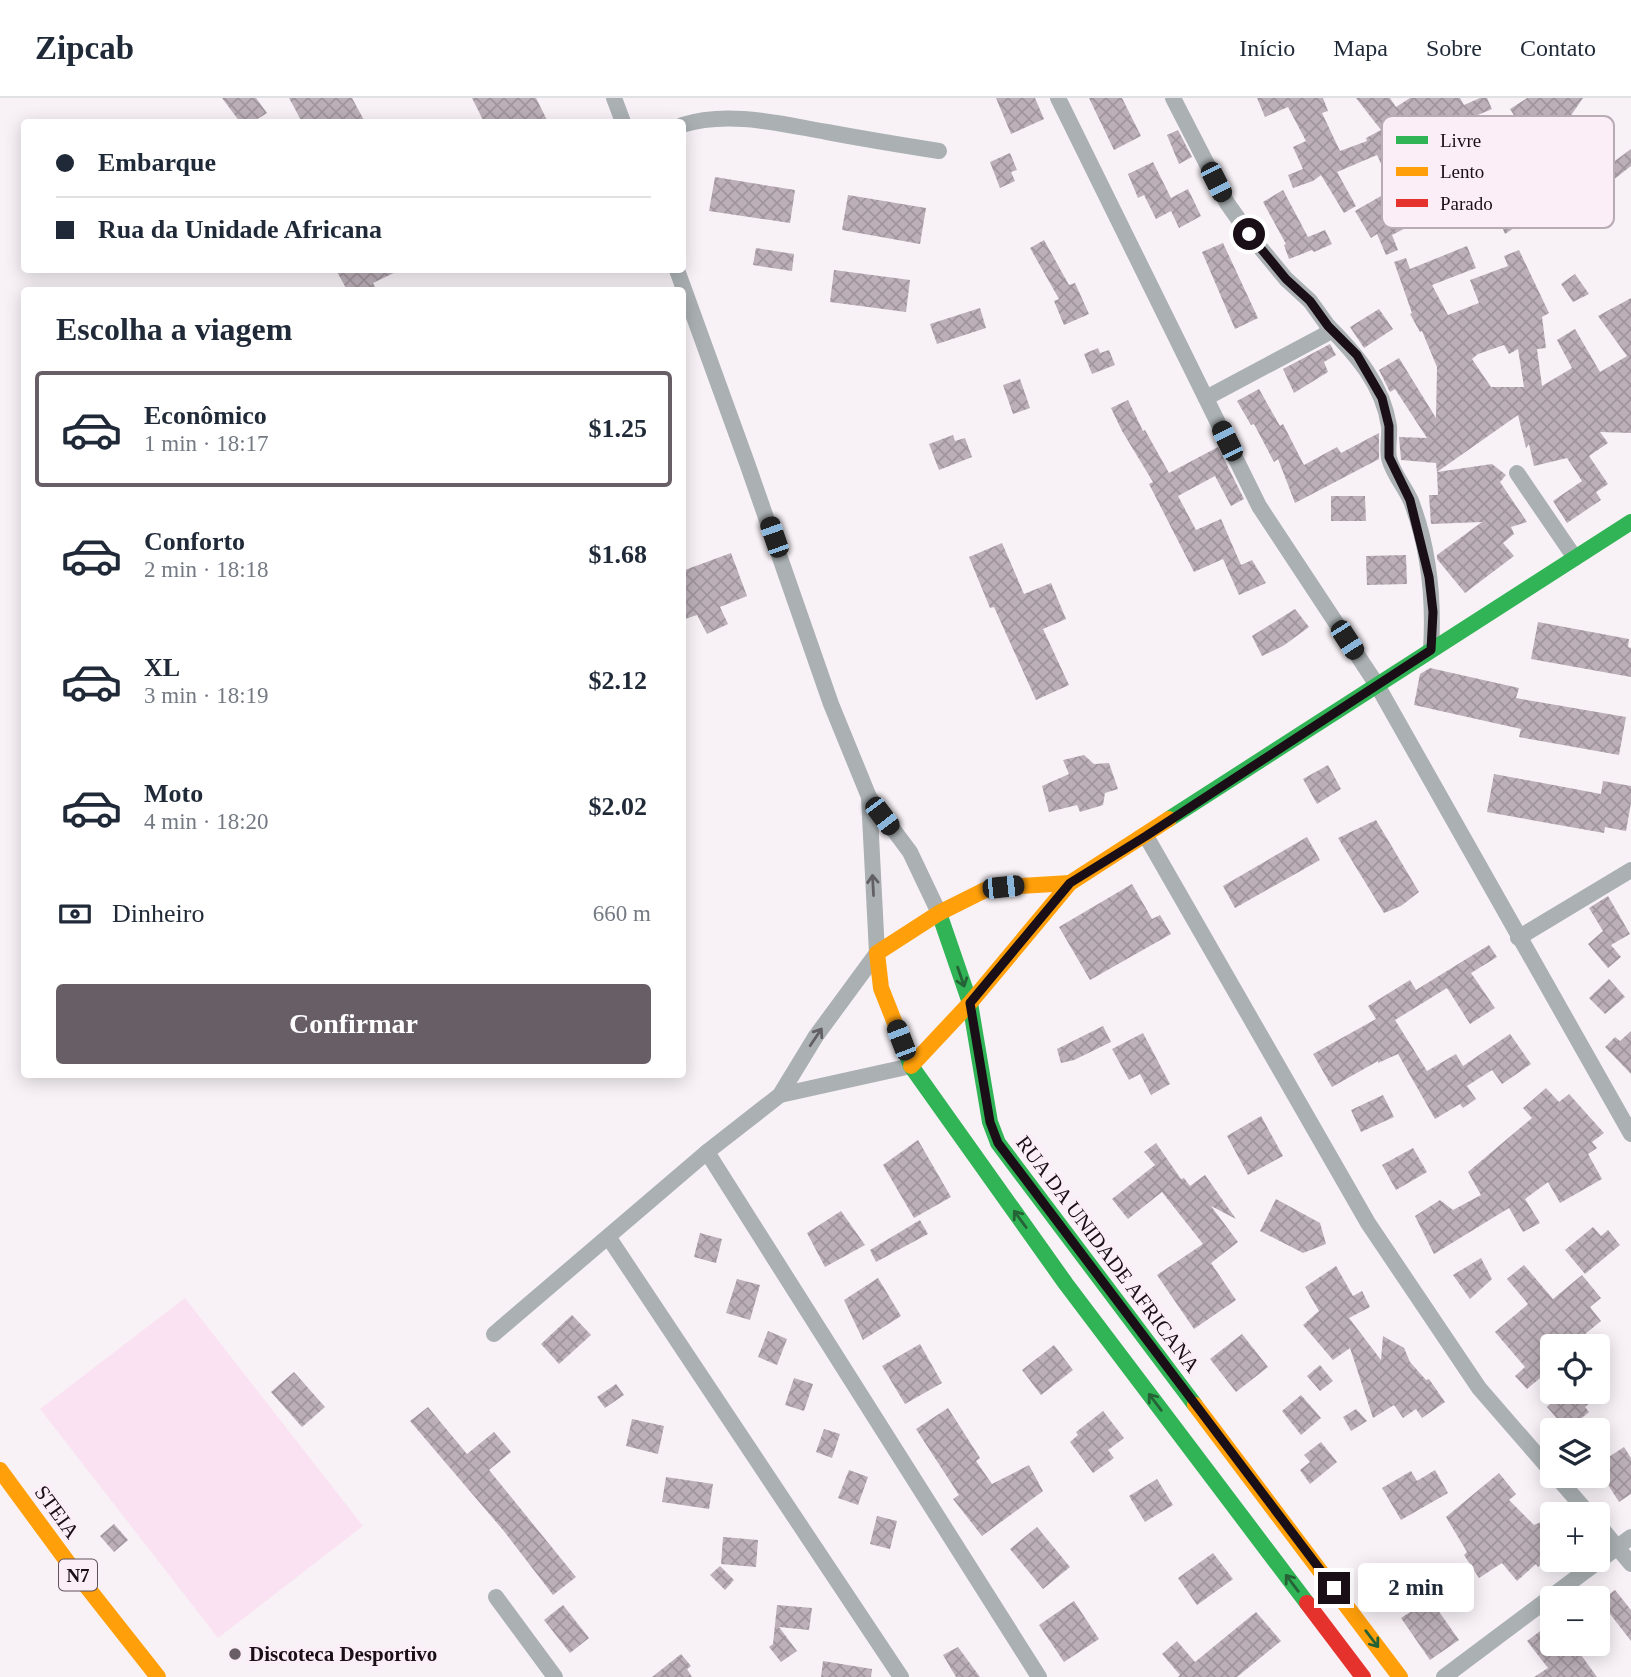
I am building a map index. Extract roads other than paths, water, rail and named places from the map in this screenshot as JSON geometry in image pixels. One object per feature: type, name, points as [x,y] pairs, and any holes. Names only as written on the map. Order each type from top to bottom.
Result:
[{"type":"street","points":[[614,98],[622,119]]},
{"type":"street","points":[[1058,98],[1259,506],[1377,685],[1631,1134]]},
{"type":"street","points":[[1173,98],[1227,203],[1286,279],[1310,301],[1328,326],[1357,355],[1382,398],[1389,426],[1389,457],[1410,500],[1429,577],[1433,612],[1431,650]]},
{"type":"street","points":[[686,124],[697,120],[724,119],[772,123],[939,151]]},
{"type":"street","points":[[686,295],[831,704],[869,797],[881,988],[911,1066],[1066,1283],[1363,1677]]},
{"type":"street","points":[[1206,398],[1326,334],[1328,326]]},
{"type":"street","points":[[1517,472],[1575,558]]},
{"type":"street","points":[[780,1095],[911,1066],[970,1003],[1070,883],[1631,523]]},
{"type":"street","name":"RUA DA UNIDADE AFRICANA","points":[[869,797],[910,852],[939,913],[970,1003],[990,1122],[998,1143],[1401,1677]]},
{"type":"street","points":[[1146,836],[1368,1223],[1479,1388],[1540,1458]]},
{"type":"street","points":[[1518,937],[1631,870]]},
{"type":"street","points":[[494,1334],[707,1152],[780,1095],[816,1037],[877,953],[939,913],[989,888],[1070,883]]},
{"type":"street","points":[[707,1152],[1039,1677]]},
{"type":"street","points":[[608,1238],[901,1677]]},
{"type":"street","name":"STEIA","points":[[0,1470],[72,1568],[158,1677]]},
{"type":"street","points":[[1566,1488],[1578,1502]]},
{"type":"street","points":[[1444,1677],[1624,1542],[1631,1564]]},
{"type":"street","points":[[496,1597],[555,1677]]},
{"type":"place","name":"Discoteca Desportivo","points":[[235,1654]]}]
